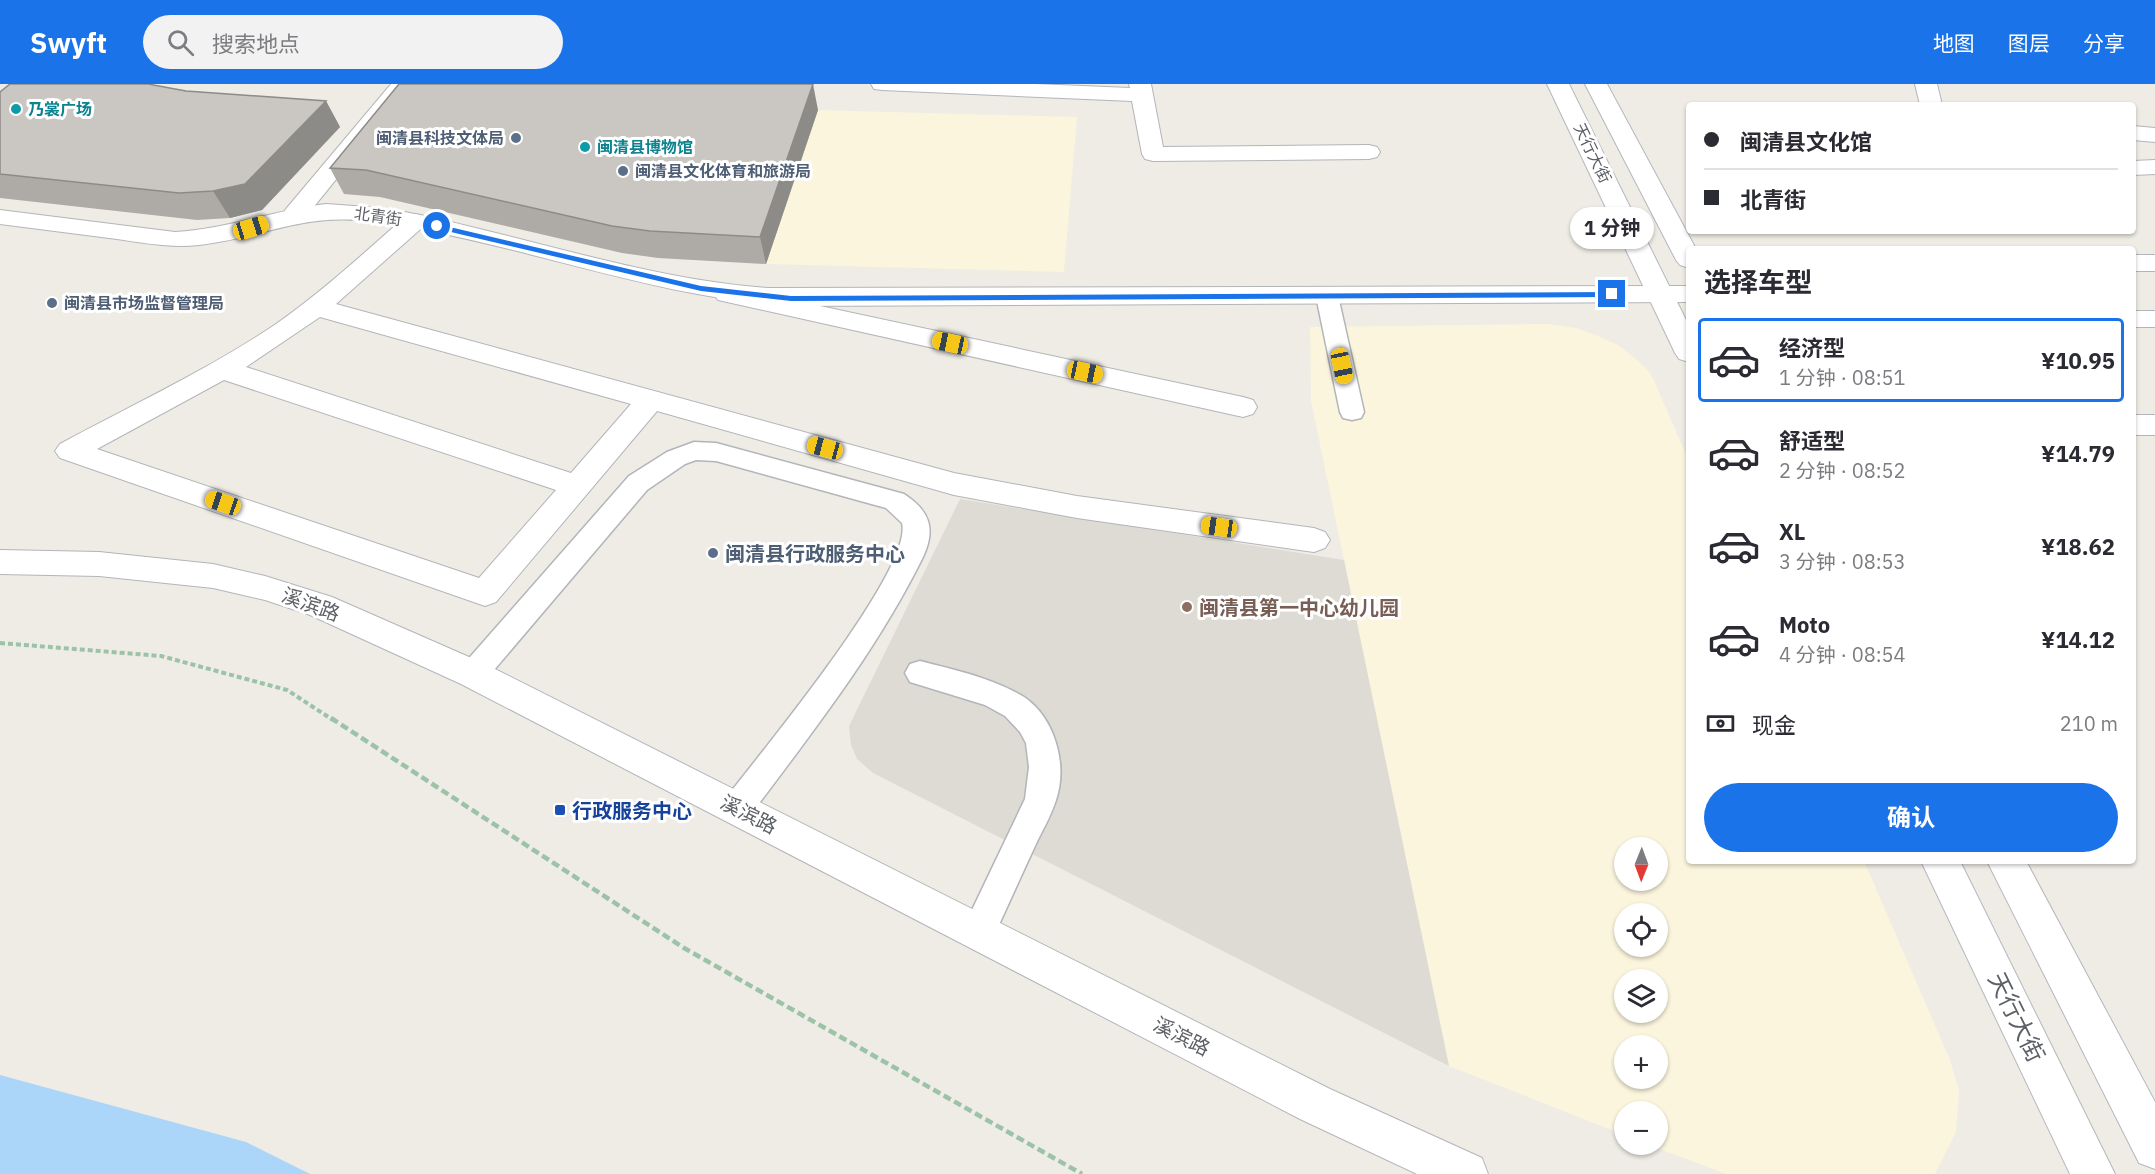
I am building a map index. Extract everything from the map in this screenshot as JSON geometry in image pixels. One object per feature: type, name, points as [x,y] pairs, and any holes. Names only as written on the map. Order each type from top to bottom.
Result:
[{"type":"street","points":[[295,214],[402,84]]},
{"type":"street","points":[[882,84],[1141,89],[1153,154],[1369,152]]},
{"type":"street","name":"天行大街","points":[[1558,84],[1686,347]]},
{"type":"street","points":[[1596,84],[1686,254]]},
{"type":"street","points":[[1926,84],[1930,102]]},
{"type":"street","points":[[2136,133],[2155,135]]},
{"type":"street","points":[[2136,168],[2155,167]]},
{"type":"street","name":"北青街","points":[[0,217],[175,239],[198,239],[222,236],[295,214],[346,211],[415,221],[701,289],[791,298],[841,300],[1686,294]]},
{"type":"street","points":[[415,221],[316,307],[286,329],[221,369],[70,451],[485,593],[651,400]]},
{"type":"street","points":[[2136,263],[2155,263]]},
{"type":"street","points":[[701,289],[1243,407]]},
{"type":"street","points":[[316,307],[991,492],[1077,507],[1314,540]]},
{"type":"street","points":[[2136,319],[2155,319]]},
{"type":"street","points":[[221,369],[578,486]]},
{"type":"street","points":[[2136,425],[2155,425]]},
{"type":"street","name":"溪滨路","points":[[0,562],[155,568],[213,576],[321,606],[473,674],[1315,1104],[1466,1174]]},
{"type":"street","name":"天行大街","points":[[1941,864],[2093,1174]]},
{"type":"street","points":[[2008,864],[2155,1147]]},
{"type":"lane","points":[[1326,296],[1352,412]]},
{"type":"lane","points":[[473,674],[638,483],[676,458],[694,451],[716,452],[895,501],[907,508],[915,520],[918,531],[914,546],[894,586],[864,636],[737,808]]},
{"type":"lane","points":[[920,673],[984,690],[1016,707],[1034,727],[1043,749],[1046,777],[1041,800],[979,931]]},
{"type":"path","points":[[0,643],[161,656],[287,690],[684,948],[1083,1174]]},
{"type":"shaded area","points":[[818,110],[1077,117],[1064,272],[766,264]]},
{"type":"shaded area","points":[[1548,324],[1576,328],[1618,345],[1651,374],[1686,454],[1686,864],[1865,864],[1950,1060],[1959,1091],[1956,1132],[1935,1174],[1726,1174],[1668,1152],[1668,1101],[1614,1101],[1614,1131],[1449,1066],[1311,401],[1310,327]]},
{"type":"shaded area","points":[[960,499],[1344,560],[1449,1066],[873,773],[857,759],[851,745],[849,726]]},
{"type":"water","points":[[0,1075],[246,1142],[310,1174],[0,1174]]},
{"type":"building","points":[[10,84],[148,84],[186,91],[326,101],[245,184],[213,191],[179,193],[0,174],[0,92]]},
{"type":"building","points":[[399,84],[813,84],[760,237],[650,231],[612,226],[366,170],[330,168]]},
{"type":"place","name":"乃裳广场","points":[[16,109]]},
{"type":"place","name":"闽清县科技文体局","points":[[516,138]]},
{"type":"place","name":"闽清县博物馆","points":[[585,147]]},
{"type":"place","name":"闽清县文化体育和旅游局","points":[[623,171]]},
{"type":"place","name":"闽清县市场监督管理局","points":[[52,303]]},
{"type":"place","name":"闽清县行政服务中心","points":[[713,553]]},
{"type":"place","name":"闽清县第一中心幼儿园","points":[[1187,607]]},
{"type":"place","name":"行政服务中心","points":[[560,810]]},
{"type":"route","points":[[437,226],[701,289],[791,298],[841,300],[1612,294]]}]
